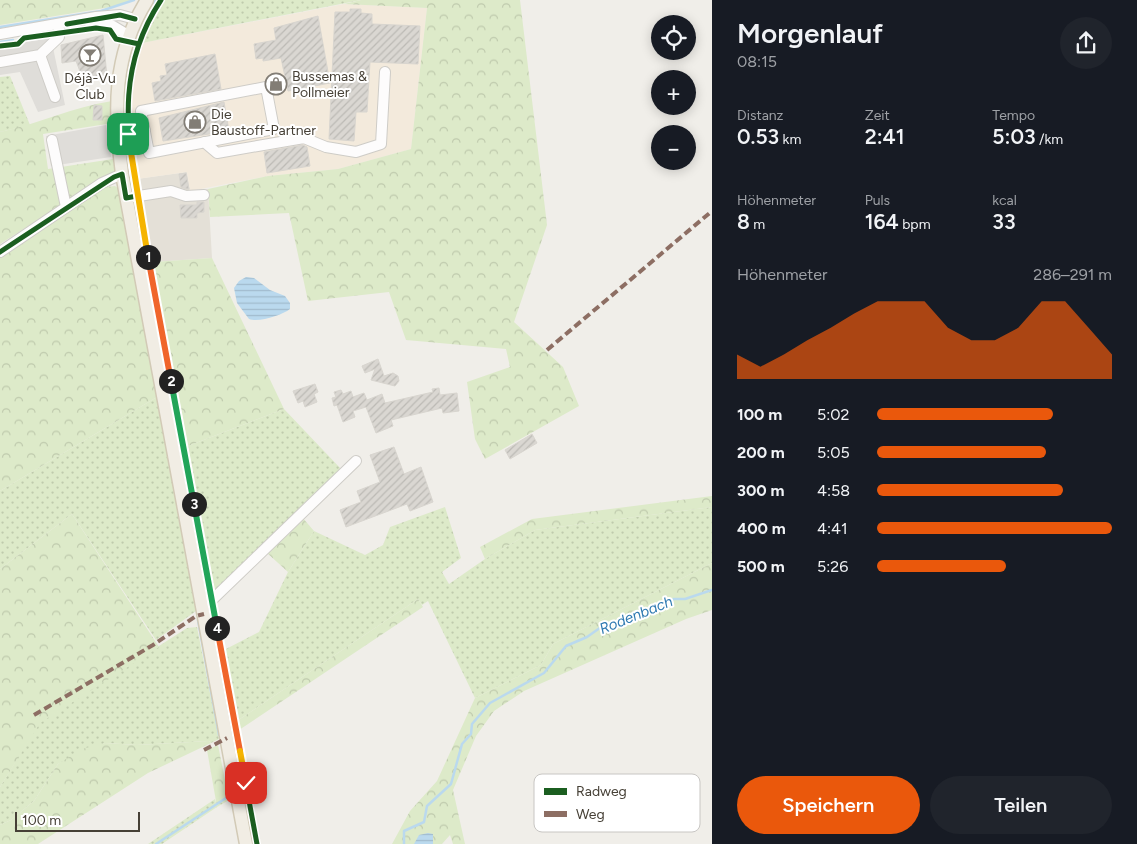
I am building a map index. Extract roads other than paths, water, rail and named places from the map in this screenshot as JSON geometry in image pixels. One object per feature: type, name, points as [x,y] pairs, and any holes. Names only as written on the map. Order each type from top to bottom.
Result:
[{"type":"main road","points":[[147,0],[128,35],[118,79],[117,136],[126,198],[246,844]]},
{"type":"street","points":[[0,34],[96,17],[120,15],[135,20]]},
{"type":"street","points":[[76,22],[106,24],[128,35]]},
{"type":"street","points":[[0,62],[40,55],[58,37],[58,25]]},
{"type":"street","points":[[40,55],[55,97]]},
{"type":"street","points":[[204,142],[217,153],[304,138],[326,147],[356,152],[382,144],[385,72]]},
{"type":"street","points":[[266,87],[274,128],[204,142],[149,153],[141,111],[266,87]]},
{"type":"street","points":[[117,136],[145,130]]},
{"type":"street","points":[[52,140],[66,207]]},
{"type":"street","points":[[0,252],[102,183],[122,174]]},
{"type":"street","points":[[126,198],[171,191],[186,196],[204,195]]},
{"type":"street","points":[[202,604],[212,600],[356,461]]},
{"type":"water","points":[[246,277],[254,278],[270,290],[285,296],[290,303],[290,309],[270,318],[249,319],[237,303],[234,288],[239,281]]},
{"type":"water","points":[[433,834],[433,844],[414,844],[419,835]]},
{"type":"waterway","points":[[0,27],[101,11],[134,0]]},
{"type":"waterway","points":[[0,42],[13,40]]},
{"type":"waterway","name":"Rodenbach","points":[[404,844],[404,831],[424,822],[427,806],[451,784],[462,744],[471,734],[472,724],[490,703],[544,673],[566,646],[587,637],[604,625],[630,619],[640,612],[674,599],[685,599],[712,590]]},
{"type":"waterway","points":[[210,610],[233,730]]},
{"type":"waterway","points":[[198,620],[219,735]]},
{"type":"waterway","points":[[156,844],[226,798]]},
{"type":"place","name":"Déjà-Vu Club","points":[[90,55]]},
{"type":"place","name":"Bussemas & Pollmeier","points":[[276,84]]},
{"type":"place","name":"Die Baustoff-Partner","points":[[195,122]]}]
